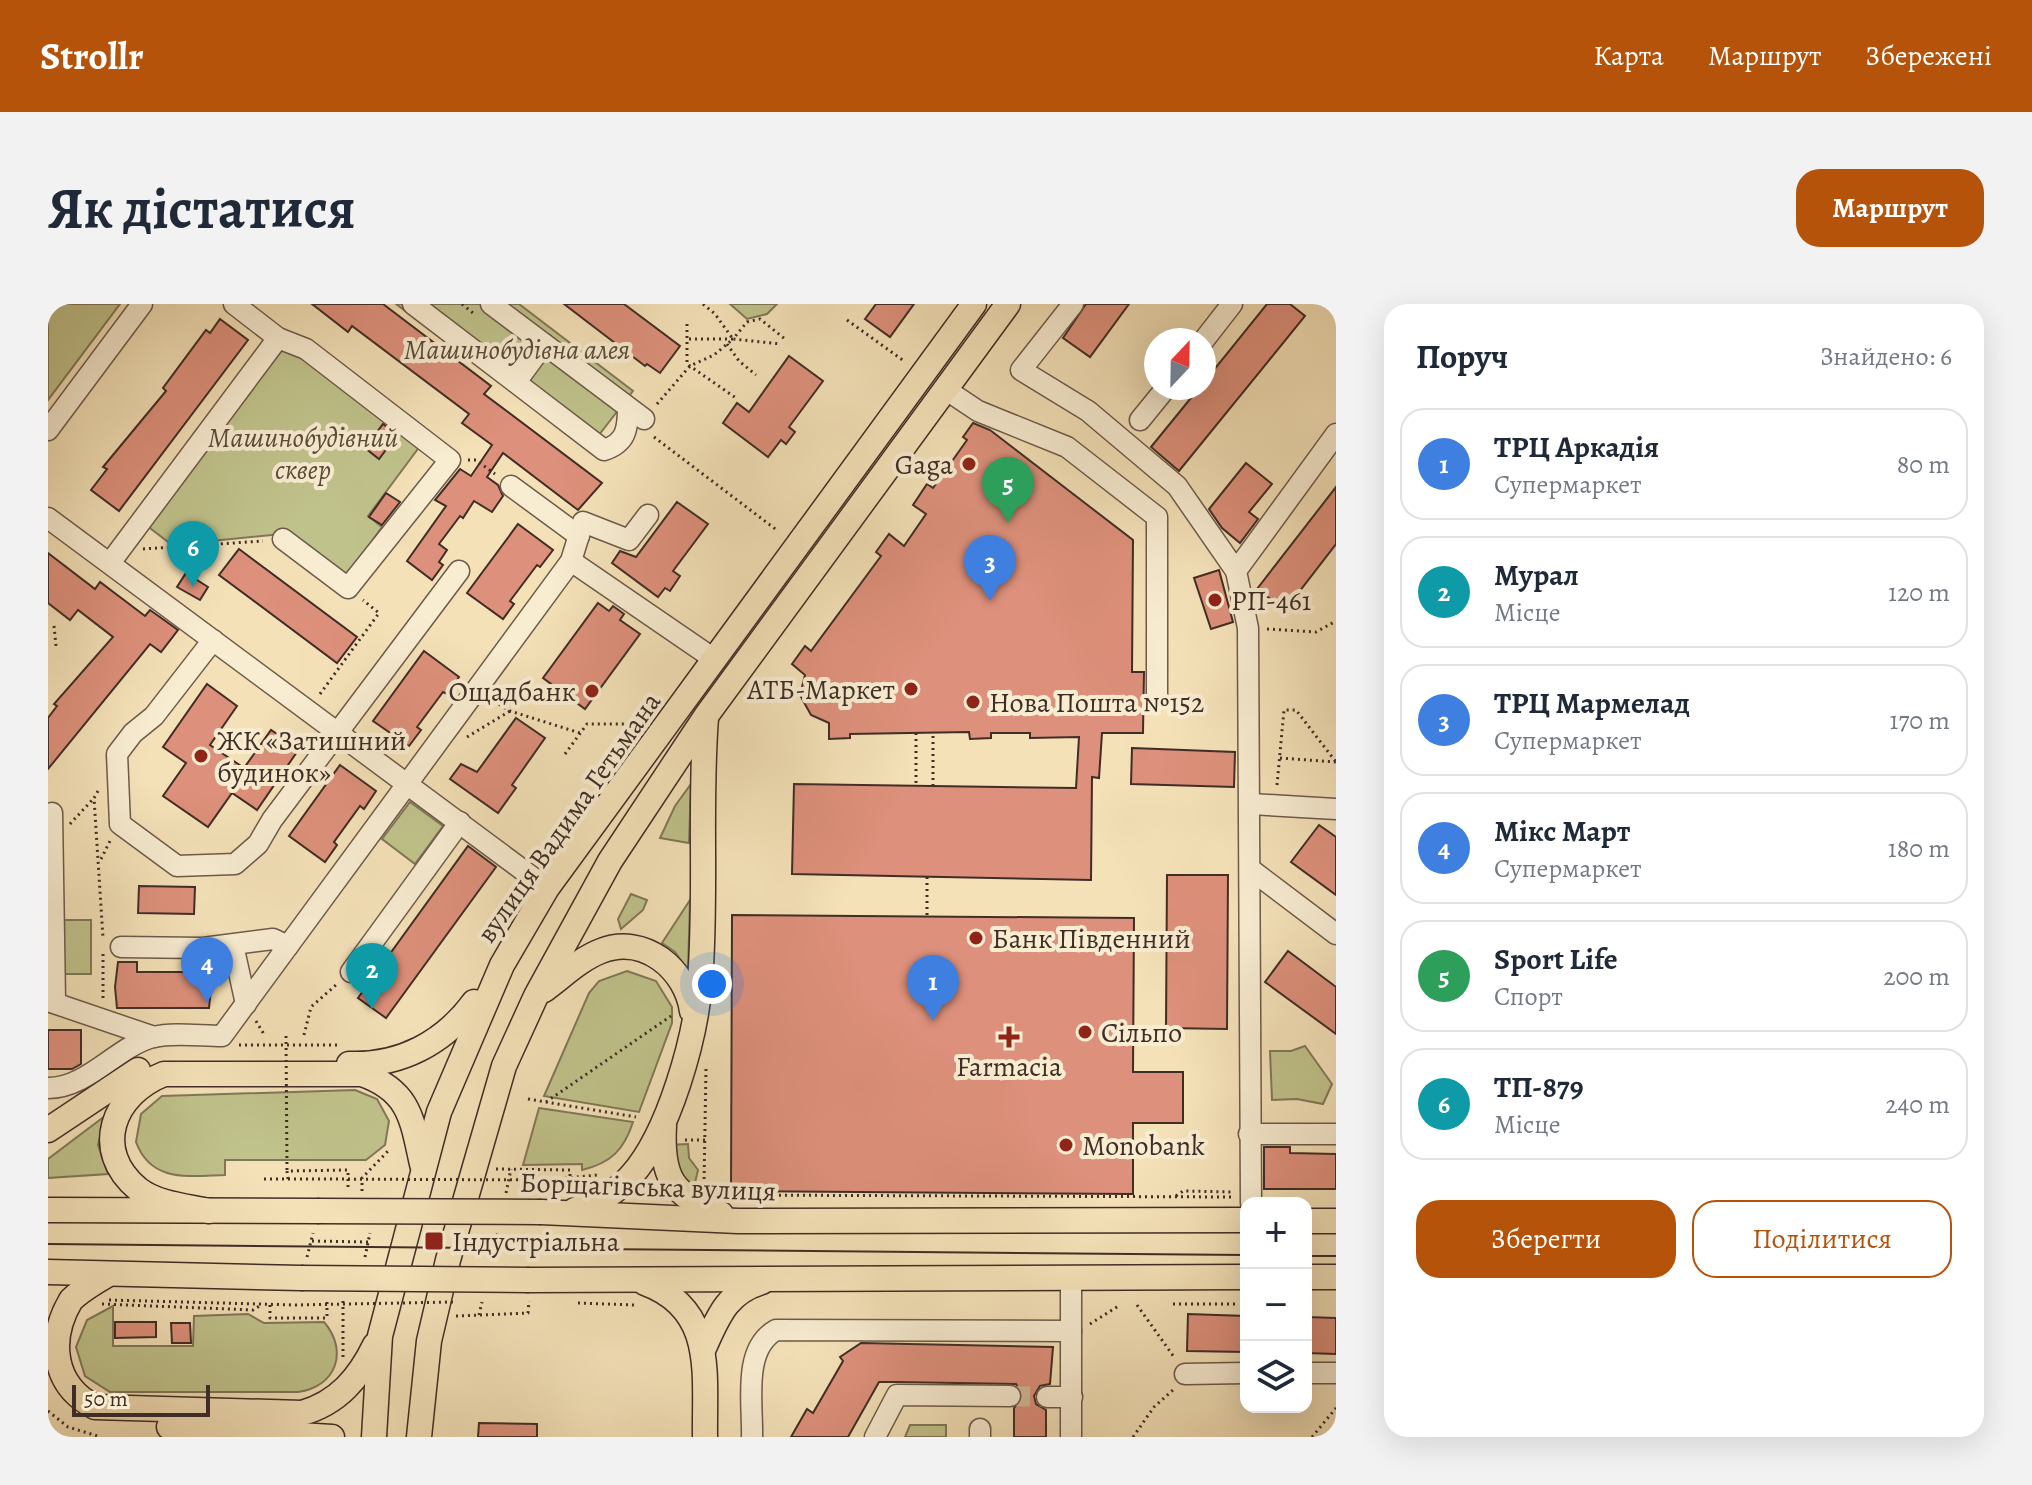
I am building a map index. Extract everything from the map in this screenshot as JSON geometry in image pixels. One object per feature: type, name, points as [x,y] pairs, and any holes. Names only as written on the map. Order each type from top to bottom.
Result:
[{"type":"main road","name":"вулиця Вадима Гетьмана","points":[[374,1437],[380,1336],[422,1165],[467,1038],[502,965],[547,888],[974,304]]},
{"type":"main road","name":"вулиця Вадима Гетьмана","points":[[419,1437],[429,1341],[448,1260],[504,1066],[536,996],[610,861],[706,716],[1008,304]]},
{"type":"main road","points":[[706,716],[700,981],[686,1020],[665,1115],[663,1149],[669,1179],[692,1203],[738,1221]]},
{"type":"main road","points":[[536,996],[601,951],[625,946],[639,948],[669,965],[685,984],[686,1020]]},
{"type":"main road","points":[[48,1130],[148,1064],[172,1059],[372,1065],[400,1059],[451,1030],[502,965]]},
{"type":"main road","points":[[209,1211],[160,1200],[140,1191],[125,1176],[115,1157],[112,1135],[117,1114],[128,1096],[144,1082],[164,1074],[362,1074],[391,1087],[407,1106],[422,1165]]},
{"type":"main road","points":[[568,1212],[595,1204],[632,1175],[665,1115]]},
{"type":"main road","name":"Борщагівська вулиця","points":[[48,1210],[209,1211],[316,1218],[568,1212],[738,1221],[1240,1204]]},
{"type":"main road","points":[[1312,1221],[1336,1221]]},
{"type":"main road","points":[[48,1272],[107,1275],[304,1269],[529,1290],[640,1281],[784,1276],[1240,1277]]},
{"type":"main road","points":[[107,1275],[65,1308],[51,1341],[52,1362],[61,1382],[85,1402],[116,1410],[302,1413],[317,1409],[351,1384],[380,1336]]},
{"type":"main road","points":[[704,1348],[722,1306],[746,1287],[784,1276]]},
{"type":"main road","points":[[1312,1277],[1336,1277]]},
{"type":"main road","points":[[640,1281],[666,1291],[686,1307],[704,1348],[705,1437]]},
{"type":"main road","points":[[48,1390],[74,1411],[115,1424],[332,1437]]},
{"type":"street","points":[[48,430],[142,304]]},
{"type":"street","points":[[234,304],[278,338],[306,349],[450,460],[348,588],[283,539]]},
{"type":"street","points":[[413,304],[604,450],[616,446],[636,414],[491,304]]},
{"type":"street","points":[[1073,304],[1021,370],[1088,411],[1177,486],[1236,571],[1248,628],[1251,804],[1249,1134],[1243,1197]]},
{"type":"street","points":[[1213,328],[1232,304]]},
{"type":"street","points":[[115,557],[278,338]]},
{"type":"street","points":[[516,382],[544,344]]},
{"type":"street","points":[[945,389],[978,411],[1067,447],[1157,517],[1157,698]]},
{"type":"street","points":[[1140,420],[1156,400]]},
{"type":"street","points":[[1236,571],[1336,434]]},
{"type":"street","points":[[511,486],[579,536]]},
{"type":"street","points":[[48,1088],[85,1077],[129,1047],[154,1037],[222,1036],[571,561],[583,522],[629,540],[648,515]]},
{"type":"street","points":[[48,518],[115,557],[213,640],[547,888]]},
{"type":"street","points":[[571,561],[714,659]]},
{"type":"street","points":[[213,640],[154,716],[133,733],[117,754],[120,824],[177,866],[235,864],[258,844],[272,820],[459,571]]},
{"type":"street","points":[[1251,804],[1336,809]]},
{"type":"street","points":[[52,813],[51,1001],[154,1037]]},
{"type":"street","points":[[351,972],[460,822]]},
{"type":"street","points":[[1250,869],[1336,934]]},
{"type":"street","points":[[121,947],[203,948],[273,939],[288,946]]},
{"type":"street","points":[[233,945],[246,1004]]},
{"type":"street","points":[[1249,1134],[1336,1134]]},
{"type":"street","points":[[1071,1277],[1071,1437]]},
{"type":"street","points":[[752,1437],[754,1352],[759,1342],[776,1330],[1071,1337]]},
{"type":"street","points":[[1185,1374],[1240,1373]]},
{"type":"street","points":[[1312,1373],[1336,1373]]},
{"type":"street","points":[[875,1437],[897,1395],[1010,1396]]},
{"type":"street","points":[[1047,1397],[1072,1397]]},
{"type":"path","points":[[703,304],[733,339]]},
{"type":"path","points":[[636,414],[690,366],[727,344],[747,322],[759,318],[785,339]]},
{"type":"path","points":[[847,320],[904,361]]},
{"type":"path","points":[[687,324],[687,364],[736,398]]},
{"type":"path","points":[[689,339],[781,344]]},
{"type":"path","points":[[727,344],[739,361],[756,375]]},
{"type":"path","points":[[450,460],[476,460],[511,486]]},
{"type":"path","points":[[115,557],[283,539]]},
{"type":"path","points":[[317,699],[379,613],[348,588]]},
{"type":"path","points":[[1248,628],[1316,632],[1336,621]]},
{"type":"path","points":[[54,626],[56,646]]},
{"type":"path","points":[[478,688],[510,711],[580,733]]},
{"type":"path","points":[[1274,805],[1284,710],[1296,710],[1336,762],[1279,758]]},
{"type":"path","points":[[565,754],[587,724],[634,724]]},
{"type":"path","points":[[916,733],[916,786]]},
{"type":"path","points":[[933,733],[933,786]]},
{"type":"path","points":[[73,824],[100,787]]},
{"type":"path","points":[[94,798],[103,913],[103,1018]]},
{"type":"path","points":[[99,862],[120,824]]},
{"type":"path","points":[[927,877],[927,917]]},
{"type":"path","points":[[304,1035],[311,1007],[351,972]]},
{"type":"path","points":[[546,1102],[686,1020]]},
{"type":"path","points":[[286,1036],[288,1179]]},
{"type":"path","points":[[281,1086],[296,1086]]},
{"type":"path","points":[[528,1099],[636,1117]]},
{"type":"path","points":[[683,1140],[705,1140]]},
{"type":"path","points":[[362,1178],[389,1150]]},
{"type":"path","points":[[496,1169],[570,1170],[570,1180]]},
{"type":"path","points":[[505,1198],[511,1169]]},
{"type":"path","points":[[287,1171],[348,1170],[348,1193]]},
{"type":"path","points":[[264,1179],[570,1180],[603,1174]]},
{"type":"path","points":[[718,1195],[1176,1196],[1240,1204]]},
{"type":"path","points":[[304,1269],[316,1218]]},
{"type":"path","points":[[489,1271],[499,1227]]},
{"type":"path","points":[[362,1270],[370,1230]]},
{"type":"path","points":[[311,1241],[368,1242]]},
{"type":"path","points":[[456,1316],[528,1313],[529,1290]]},
{"type":"path","points":[[270,1305],[270,1318],[327,1318],[327,1295]]},
{"type":"path","points":[[101,1300],[261,1305],[463,1302]]},
{"type":"path","points":[[479,1315],[481,1301],[494,1302]]},
{"type":"path","points":[[65,1308],[100,1304],[253,1310],[261,1305]]},
{"type":"path","points":[[1173,1304],[1235,1304]]},
{"type":"path","points":[[1071,1337],[1094,1319],[1120,1305]]},
{"type":"path","points":[[1133,1437],[1154,1407],[1185,1374],[1137,1305]]},
{"type":"path","points":[[343,1311],[343,1357]]},
{"type":"path","points":[[1312,1437],[1336,1408]]},
{"type":"path","points":[[48,1411],[68,1427],[101,1437]]},
{"type":"green space","points":[[48,304],[120,304],[48,400]]},
{"type":"green space","name":"Машинобудівна алея","points":[[396,304],[519,304],[633,391],[588,449]]},
{"type":"green space","points":[[730,304],[777,304],[767,314],[747,319]]},
{"type":"green space","name":"Машинобудівний сквер","points":[[283,341],[423,442],[368,516],[382,527],[344,580],[282,534],[172,545],[146,525]]},
{"type":"green space","points":[[691,784],[689,843],[660,838],[675,806]]},
{"type":"green space","points":[[410,802],[443,826],[415,864],[382,839]]},
{"type":"green space","points":[[631,894],[647,900],[643,910],[621,929],[618,919]]},
{"type":"green space","points":[[690,900],[688,970],[675,952],[662,943]]},
{"type":"green space","points":[[62,920],[91,920],[91,974],[62,974]]},
{"type":"green space","points":[[627,971],[656,981],[672,1007],[672,1023],[639,1112],[544,1096],[589,993],[599,981]]},
{"type":"green space","points":[[1305,1046],[1332,1084],[1323,1104],[1297,1099],[1272,1100],[1270,1051],[1291,1051]]},
{"type":"green space","points":[[355,1090],[377,1099],[389,1121],[385,1145],[366,1160],[225,1160],[225,1175],[185,1176],[161,1171],[151,1165],[136,1142],[141,1114],[162,1096]]},
{"type":"green space","points":[[539,1108],[633,1122],[621,1148],[609,1159],[592,1167],[582,1170],[582,1164],[523,1165]]},
{"type":"green space","points":[[105,1116],[98,1145],[108,1174],[48,1178],[48,1159]]},
{"type":"green space","points":[[688,1144],[689,1158],[698,1170],[694,1187],[681,1176],[668,1145]]},
{"type":"green space","points":[[113,1306],[113,1346],[193,1346],[194,1316],[248,1314],[264,1323],[324,1322],[336,1344],[335,1366],[322,1383],[298,1392],[110,1392],[85,1376],[76,1347],[87,1320]]},
{"type":"green space","points":[[910,1425],[946,1425],[946,1437],[905,1437]]},
{"type":"building","points":[[312,304],[383,304],[491,386],[484,394],[602,483],[578,510],[503,453],[487,477],[498,485],[503,496],[492,512],[474,501],[463,518],[460,516],[439,544],[447,550],[439,562],[443,565],[432,580],[407,561],[446,506],[435,500],[460,469],[471,476],[492,445],[462,423],[469,414],[352,326],[348,332]]},
{"type":"building","points":[[564,304],[624,304],[680,346],[660,373],[647,364],[645,366]]},
{"type":"building","points":[[876,304],[914,304],[890,337],[865,319]]},
{"type":"building","points":[[1086,304],[1129,304],[1090,357],[1063,338]]},
{"type":"building","points":[[1267,304],[1290,304],[1305,316],[1179,471],[1151,447],[1189,400],[1216,400],[1216,367]]},
{"type":"building","points":[[220,319],[248,340],[119,511],[91,490],[107,469],[103,467],[166,391],[163,388],[206,330],[210,333]]},
{"type":"building","points":[[789,356],[823,381],[789,427],[795,432],[786,444],[781,440],[768,457],[723,423],[737,403],[749,412]]},
{"type":"building","points":[[973,423],[990,430],[1133,540],[1132,672],[1144,672],[1143,733],[1102,733],[1099,778],[1092,777],[1091,880],[792,874],[794,784],[1076,788],[1079,737],[1030,738],[1030,733],[991,733],[991,738],[970,739],[969,732],[850,734],[850,738],[829,739],[829,723],[811,715],[800,695],[805,675],[792,664],[805,646],[811,651],[881,556],[876,552],[889,534],[904,546],[926,514],[913,505],[927,484],[933,488],[967,440],[963,437]]},
{"type":"building","points":[[383,424],[397,435],[379,459],[365,448]]},
{"type":"building","points":[[1246,463],[1272,484],[1249,512],[1258,519],[1240,543],[1222,528],[1209,509]]},
{"type":"building","points":[[1336,487],[1336,544],[1285,610],[1257,589]]},
{"type":"building","points":[[386,493],[400,502],[382,525],[369,517]]},
{"type":"building","points":[[677,502],[708,524],[673,571],[680,576],[670,591],[665,588],[658,597],[612,563],[620,551],[636,557]]},
{"type":"building","points":[[518,524],[553,550],[540,567],[537,565],[510,601],[514,604],[503,619],[467,593]]},
{"type":"building","points":[[239,549],[357,637],[337,663],[219,575]]},
{"type":"building","points":[[48,553],[95,589],[100,582],[145,616],[150,610],[178,630],[161,652],[150,644],[48,769],[48,718],[57,706],[54,704],[113,637],[78,610],[70,620],[48,603]]},
{"type":"building","name":"РП-461","points":[[1219,570],[1233,622],[1211,629],[1194,578]]},
{"type":"building","points":[[186,573],[208,587],[200,600],[177,587]]},
{"type":"building","points":[[598,603],[609,611],[613,606],[624,614],[620,620],[640,634],[585,709],[543,678]]},
{"type":"building","points":[[424,651],[459,677],[447,694],[443,692],[417,727],[421,730],[409,746],[373,721]]},
{"type":"building","name":"ЖК «Затишний будинок»","points":[[207,684],[237,706],[210,745],[244,768],[271,730],[299,749],[257,810],[232,793],[208,827],[163,796],[186,763],[163,747]]},
{"type":"building","points":[[516,718],[545,738],[512,785],[516,788],[498,813],[450,779],[461,764],[477,772]]},
{"type":"building","points":[[1132,748],[1235,752],[1234,787],[1131,784]]},
{"type":"building","points":[[340,765],[376,791],[364,809],[360,806],[334,842],[337,845],[325,862],[289,836]]},
{"type":"building","points":[[1319,825],[1336,837],[1336,895],[1291,862]]},
{"type":"building","points":[[468,846],[496,867],[386,1018],[358,998]]},
{"type":"building","points":[[1167,875],[1228,875],[1227,1029],[1166,1028]]},
{"type":"building","points":[[139,886],[195,887],[194,914],[138,913]]},
{"type":"building","points":[[732,915],[1134,918],[1133,1072],[1183,1072],[1183,1123],[1133,1123],[1133,1194],[731,1191]]},
{"type":"building","points":[[1288,951],[1336,987],[1336,1034],[1265,982]]},
{"type":"building","points":[[118,962],[137,962],[137,972],[190,972],[190,963],[209,963],[212,979],[209,1008],[117,1008],[115,987]]},
{"type":"building","points":[[48,1030],[81,1030],[81,1064],[72,1069],[48,1069]]},
{"type":"building","points":[[1264,1147],[1290,1147],[1290,1153],[1336,1154],[1336,1189],[1264,1189]]},
{"type":"building","points":[[1188,1314],[1240,1316],[1240,1352],[1187,1351]]},
{"type":"building","points":[[1312,1317],[1336,1318],[1336,1354],[1312,1353]]},
{"type":"building","points":[[115,1322],[156,1322],[156,1337],[115,1338]]},
{"type":"building","points":[[171,1323],[190,1323],[191,1343],[172,1343]]},
{"type":"building","points":[[861,1343],[1053,1347],[1050,1384],[1040,1386],[1034,1396],[1036,1404],[1046,1410],[1046,1437],[1014,1437],[1014,1408],[1023,1397],[1016,1384],[879,1382],[848,1437],[791,1437],[807,1409],[813,1413],[843,1361],[840,1357]]},
{"type":"building","points":[[479,1423],[537,1424],[537,1437],[478,1437]]},
{"type":"tunnel","points":[[1010,1396],[1047,1397]]},
{"type":"tram line","points":[[48,1244],[1240,1255]]},
{"type":"tram line","points":[[1312,1256],[1336,1256]]},
{"type":"place","name":"Gaga","points":[[969,464]]},
{"type":"place","name":"Sport Life","points":[[1008,523]]},
{"type":"place","name":"ТП-879","points":[[193,587]]},
{"type":"place","name":"РП-461","points":[[1215,600]]},
{"type":"place","name":"ТРЦ Мармелад","points":[[990,601]]},
{"type":"place","name":"АТБ-Маркет","points":[[911,689]]},
{"type":"place","name":"Ощадбанк","points":[[592,691]]},
{"type":"place","name":"Нова Пошта №152","points":[[973,702]]},
{"type":"place","name":"ЖК «Затишний будинок»","points":[[201,756]]},
{"type":"place","name":"Банк Південний","points":[[976,938]]},
{"type":"place","name":"Мікс Март","points":[[207,1003]]},
{"type":"place","name":"Мурал","points":[[372,1009]]},
{"type":"place","name":"ТРЦ Аркадія","points":[[933,1021]]},
{"type":"place","name":"Сільпо","points":[[1085,1032]]},
{"type":"place","name":"Farmacia","points":[[1009,1037]]},
{"type":"place","name":"Monobank","points":[[1066,1145]]},
{"type":"place","name":"Індустріальна","points":[[434,1241]]}]
